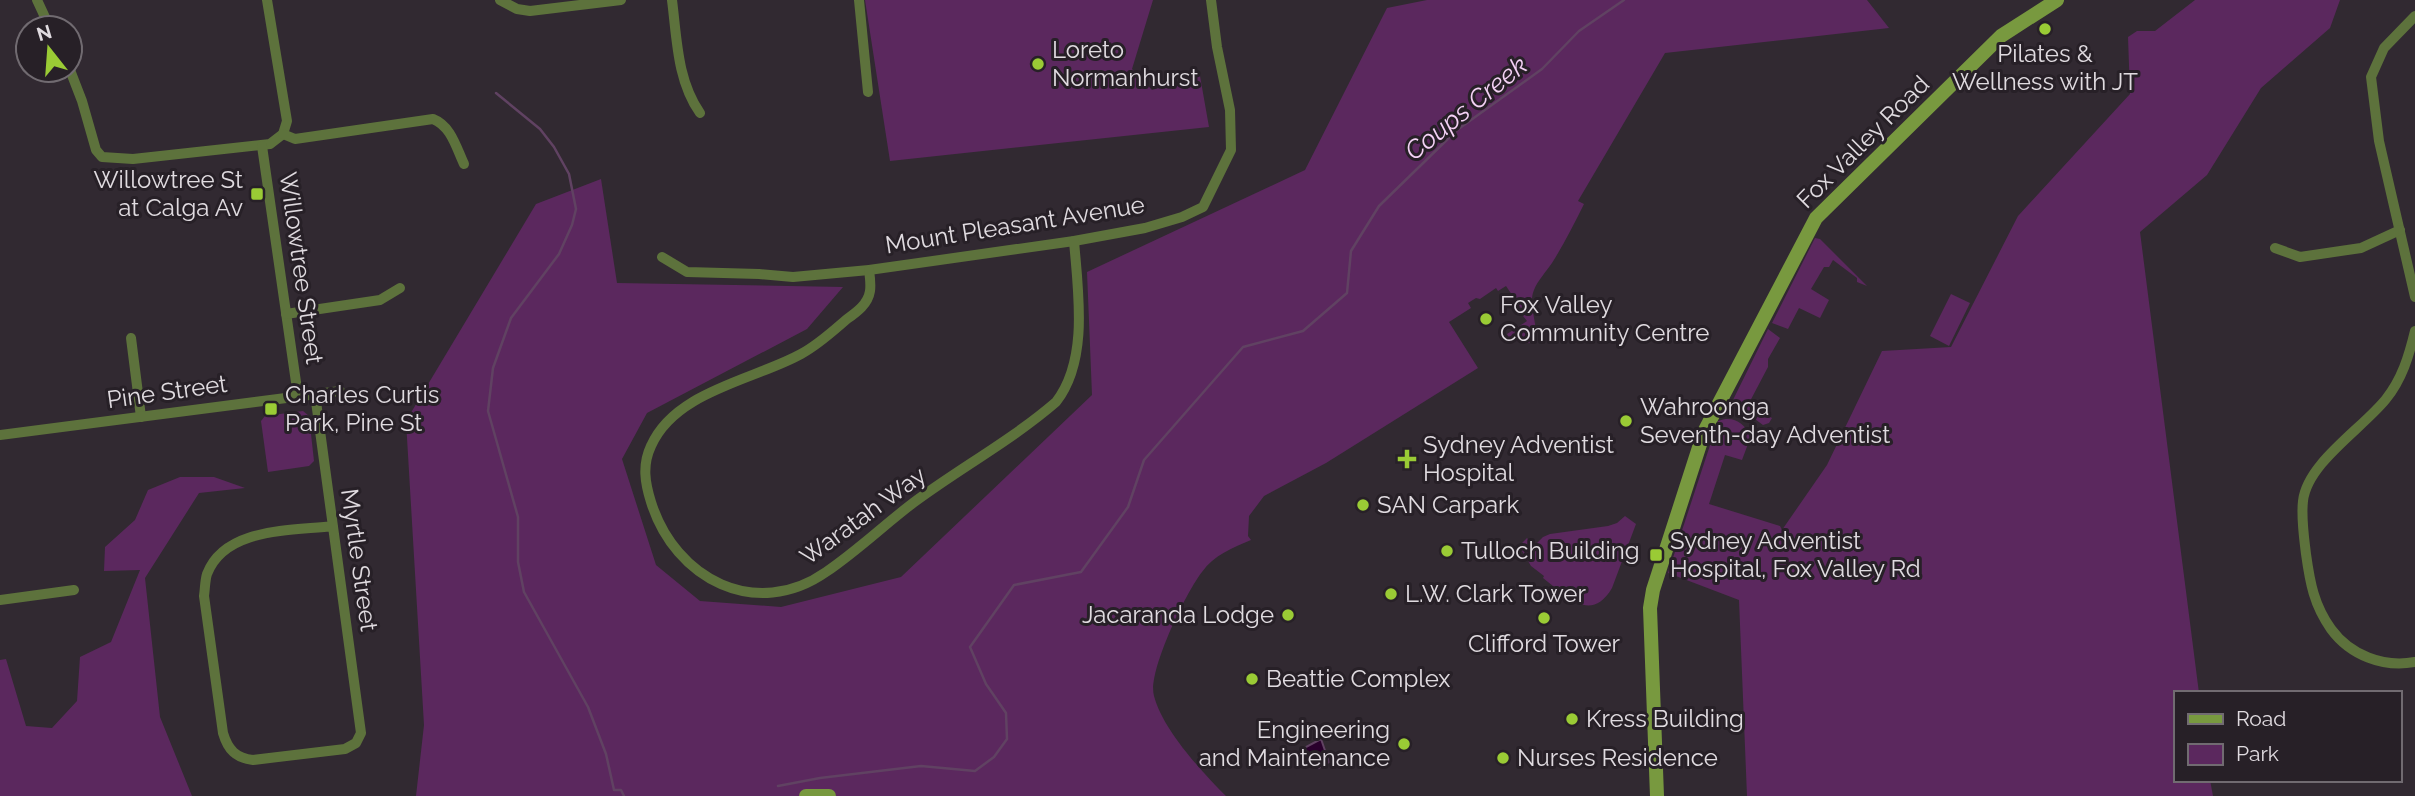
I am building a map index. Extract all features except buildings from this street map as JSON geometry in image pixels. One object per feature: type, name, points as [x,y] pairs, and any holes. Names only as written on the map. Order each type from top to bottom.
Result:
[{"type":"main road","name":"Fox Valley Road","points":[[1657,796],[1650,608],[1653,590],[1704,432],[1816,218],[2001,36],[2057,0]]},
{"type":"main road","points":[[806,796],[829,796]]},
{"type":"street","points":[[75,84],[96,150],[106,158],[132,159],[262,146],[275,141],[283,134],[287,125],[267,0]]},
{"type":"street","points":[[500,0],[517,9],[530,11],[614,0]]},
{"type":"street","points":[[672,0],[682,78],[700,113]]},
{"type":"street","points":[[859,0],[868,92]]},
{"type":"street","name":"Mount Pleasant Avenue","points":[[662,257],[687,272],[793,277],[869,270],[1074,241],[1145,228],[1182,217],[1203,206],[1231,150],[1230,110],[1211,0]]},
{"type":"street","points":[[2415,16],[2384,48],[2371,77],[2379,141],[2415,297]]},
{"type":"street","points":[[283,134],[295,138],[433,120],[448,129],[464,164]]},
{"type":"street","name":"Willowtree Street","points":[[262,146],[298,396]]},
{"type":"street","points":[[2274,248],[2300,257],[2361,248],[2400,230]]},
{"type":"street","name":"Waratah Way","points":[[869,270],[870,292],[857,312],[799,355],[718,389],[682,409],[658,431],[650,447],[645,474],[654,510],[674,550],[712,580],[750,593],[791,590],[814,581],[912,504],[1056,402],[1065,391],[1078,339],[1079,310],[1074,241]]},
{"type":"street","points":[[286,314],[380,300],[400,288]]},
{"type":"street","points":[[2415,331],[2408,361],[2386,399],[2324,462],[2311,478],[2303,499],[2304,538],[2311,590],[2320,614],[2339,639],[2373,661],[2403,664],[2415,662]]},
{"type":"street","points":[[131,338],[141,417]]},
{"type":"street","name":"Pine Street","points":[[0,435],[340,391]]},
{"type":"street","name":"Myrtle Street","points":[[315,394],[333,526],[361,733],[356,743],[345,749],[243,759],[229,748],[221,719],[204,596],[206,576],[216,558],[240,540],[333,526]]},
{"type":"street","points":[[0,600],[74,590]]},
{"type":"green space","name":"Loreto Normanhurst","points":[[865,0],[1153,0],[1132,69],[1152,90],[1200,76],[1209,127],[890,161]]},
{"type":"green space","points":[[1427,0],[1867,0],[1889,28],[1665,53],[1578,201],[1584,204],[1569,234],[1536,286],[1532,296],[1536,329],[1532,342],[1519,342],[1509,338],[1507,334],[1527,321],[1506,286],[1498,291],[1496,288],[1480,299],[1476,298],[1468,303],[1471,308],[1449,322],[1478,368],[1326,463],[1264,496],[1249,516],[1248,536],[1251,540],[1218,557],[1195,582],[1169,633],[1153,685],[1159,709],[1174,736],[1226,796],[416,796],[424,725],[406,421],[536,204],[601,179],[617,283],[843,287],[807,329],[647,413],[622,459],[656,565],[700,601],[781,607],[901,577],[1092,395],[1087,272],[1305,170],[1387,8]]},
{"type":"green space","points":[[2195,0],[2340,0],[2330,28],[2261,88],[2207,175],[2140,232],[2199,691],[2174,691],[2174,782],[2210,782],[2213,796],[1747,796],[1739,600],[1668,573],[1718,421],[1738,421],[1751,436],[1742,460],[1725,455],[1709,504],[1780,526],[1782,530],[1827,465],[1882,351],[1951,347],[2018,216],[2130,94],[2128,37],[2137,31],[2155,31]]},
{"type":"green space","points":[[1815,238],[1820,239],[1867,286],[1857,282],[1857,278],[1833,260],[1829,267],[1824,267],[1811,289],[1829,300],[1820,318],[1799,308],[1788,329],[1772,323]]},
{"type":"green space","points":[[1951,294],[1970,303],[1949,346],[1930,336]]},
{"type":"green space","points":[[1768,329],[1780,338],[1748,405],[1772,418],[1769,423],[1763,425],[1732,402]]},
{"type":"green space","points":[[303,411],[309,416],[314,461],[309,466],[268,472],[261,421],[265,416]]},
{"type":"green space","points":[[180,477],[214,477],[245,488],[199,493],[145,578],[160,717],[192,796],[0,796],[0,660],[6,659],[26,726],[52,728],[77,701],[80,657],[111,642],[140,570],[104,571],[105,547],[135,520],[148,490]]},
{"type":"green space","points":[[1625,516],[1636,524],[1612,588],[1604,599],[1596,604],[1587,605],[1569,599],[1531,566],[1519,546],[1527,538],[1534,546],[1550,534],[1608,526]]},
{"type":"shaded area","points":[[1321,739],[1329,762],[1319,768],[1304,748]]},
{"type":"waterway","name":"Coups Creek","points":[[778,786],[820,778],[921,766],[975,771],[994,757],[1007,739],[1006,713],[986,684],[970,647],[1014,585],[1081,572],[1128,507],[1144,460],[1243,347],[1303,331],[1347,293],[1351,251],[1379,206],[1457,130],[1542,69],[1579,31],[1624,0]]},
{"type":"waterway","points":[[496,93],[540,129],[554,147],[569,174],[576,209],[559,254],[511,318],[493,368],[488,411],[518,517],[518,562],[524,592],[588,707],[606,754],[614,790],[621,790],[624,796]]},
{"type":"place","name":"Pilates & Wellness with JT","points":[[2045,29]]},
{"type":"place","name":"Loreto Normanhurst","points":[[1038,64]]},
{"type":"place","name":"Willowtree St at Calga Av","points":[[257,194]]},
{"type":"place","name":"Fox Valley Community Centre","points":[[1486,319]]},
{"type":"place","name":"Charles Curtis Park, Pine St","points":[[271,409]]},
{"type":"place","name":"Wahroonga Seventh-day Adventist","points":[[1626,421]]},
{"type":"place","name":"Sydney Adventist Hospital","points":[[1407,459]]},
{"type":"place","name":"SAN Carpark","points":[[1363,505]]},
{"type":"place","name":"Tulloch Building","points":[[1447,551]]},
{"type":"place","name":"Sydney Adventist Hospital, Fox Valley Rd","points":[[1656,555]]},
{"type":"place","name":"L.W. Clark Tower","points":[[1391,594]]},
{"type":"place","name":"Jacaranda Lodge","points":[[1288,615]]},
{"type":"place","name":"Clifford Tower","points":[[1544,618]]},
{"type":"place","name":"Beattie Complex","points":[[1252,679]]},
{"type":"place","name":"Kress Building","points":[[1572,719]]},
{"type":"place","name":"Engineering and Maintenance","points":[[1404,744]]},
{"type":"place","name":"Nurses Residence","points":[[1503,758]]}]
